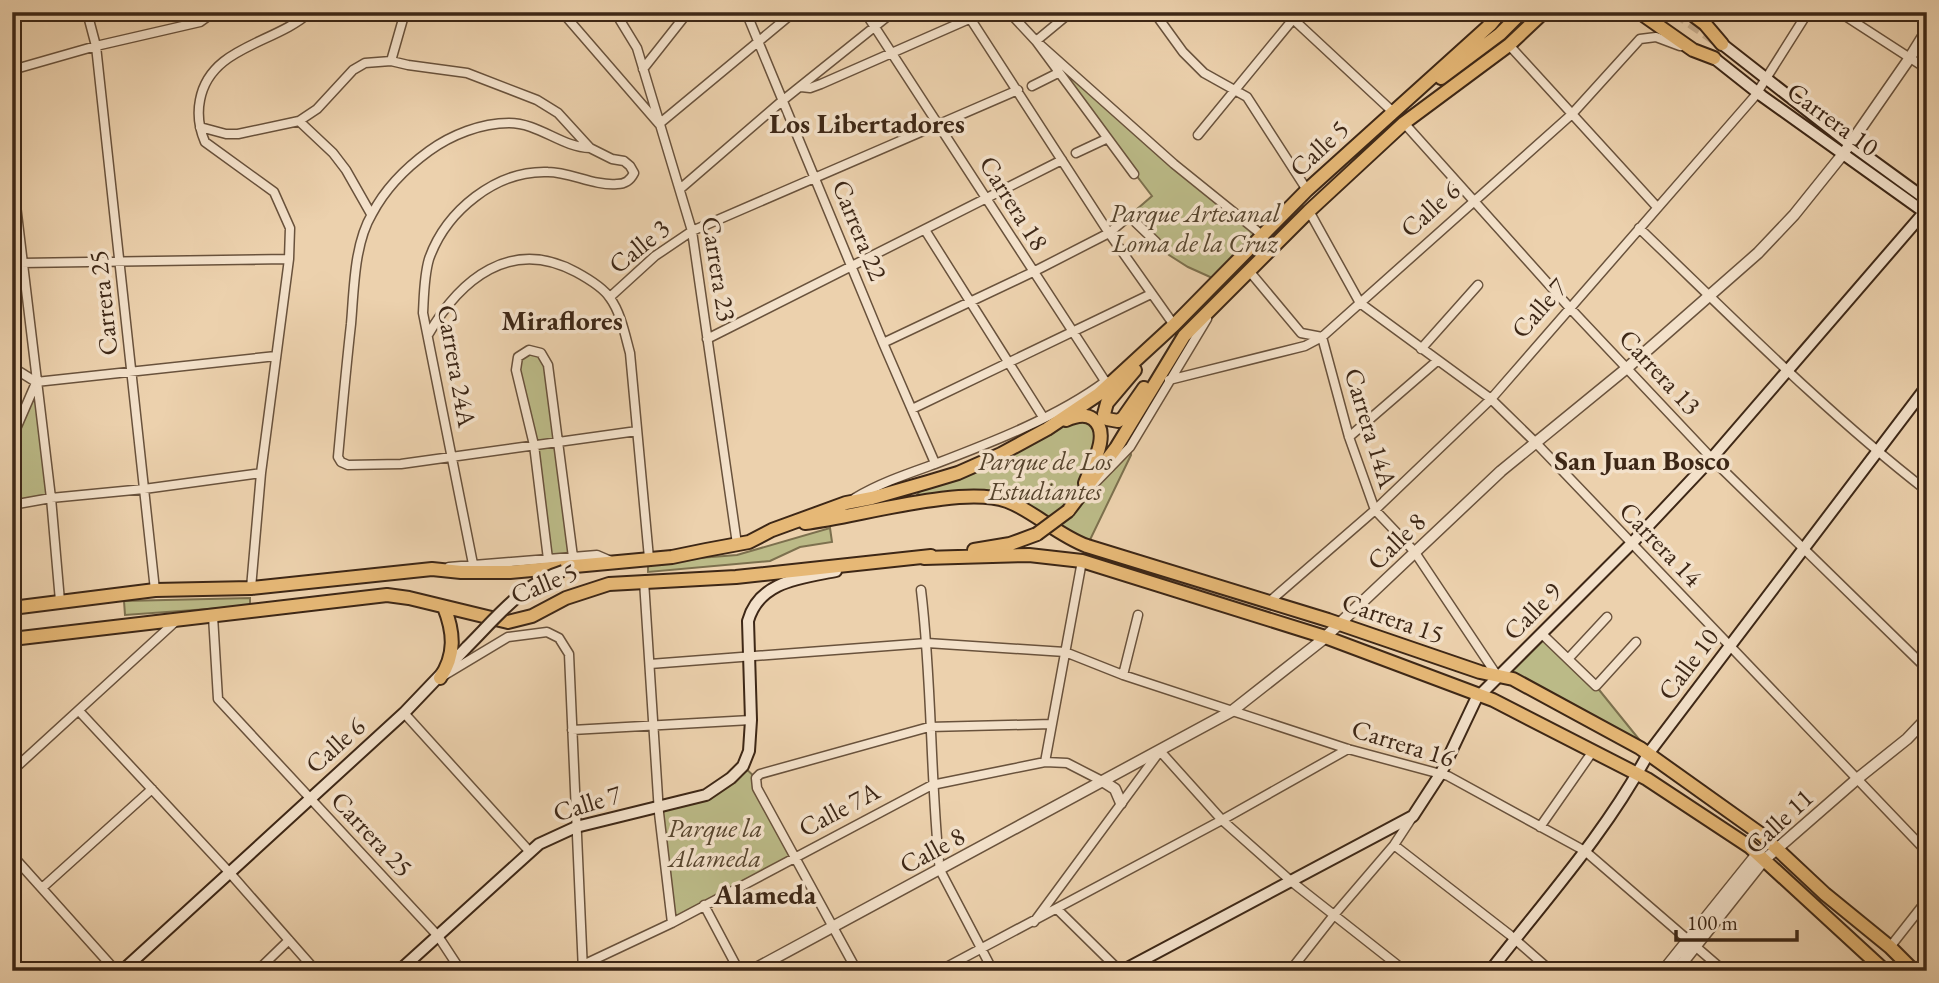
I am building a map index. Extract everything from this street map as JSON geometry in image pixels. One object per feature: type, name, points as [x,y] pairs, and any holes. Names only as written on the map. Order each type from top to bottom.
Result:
[{"type":"main road","name":"Calle 5","points":[[12,608],[156,590],[251,588],[432,569],[510,572],[562,568],[578,560],[611,561],[672,556],[749,542],[783,526],[846,503],[958,473],[1001,454],[1099,394],[1174,325],[1307,190],[1501,12]]},
{"type":"main road","points":[[1407,99],[1427,88],[1488,44],[1522,12]]},
{"type":"main road","name":"Calle 5","points":[[12,639],[176,622],[387,595],[403,596],[493,620],[514,621],[532,616],[566,598],[596,587],[644,581],[736,577],[924,558],[990,548],[1027,539],[1068,510],[1079,496],[1116,448],[1184,336],[1309,211],[1404,122],[1509,45],[1544,12]]},
{"type":"main road","points":[[1639,12],[1693,50],[1711,56]]},
{"type":"main road","points":[[1651,12],[1711,56]]},
{"type":"main road","points":[[1689,12],[1705,24],[1719,42]]},
{"type":"main road","name":"Carrera 10","points":[[1719,42],[1927,200]]},
{"type":"main road","name":"Carrera 10","points":[[1711,56],[1757,92],[1926,212]]},
{"type":"main road","name":"Calle 9","points":[[1121,971],[1413,816],[1441,773],[1480,695],[1632,543],[1712,458],[1785,370],[1926,212]]},
{"type":"main road","points":[[1174,325],[1107,403],[1104,414],[1107,419],[1118,422],[1123,418],[1184,336]]},
{"type":"main road","name":"Calle 10","points":[[1490,971],[1585,851],[1638,774],[1648,754],[1927,386]]},
{"type":"main road","points":[[1043,427],[1079,415],[1090,417],[1097,424],[1100,444],[1079,496]]},
{"type":"main road","name":"Carrera 15","points":[[783,526],[935,500],[973,496],[995,498],[1019,506],[1063,535],[1087,546],[1340,624],[1498,677],[1513,679],[1648,754],[1762,835],[1914,971]]},
{"type":"main road","name":"Carrera 15","points":[[924,558],[1029,555],[1082,561],[1325,637],[1480,695],[1638,774],[1750,847],[1880,969]]},
{"type":"main road","points":[[751,720],[748,621],[757,601],[769,590],[786,582],[869,564]]},
{"type":"main road","name":"Calle 6","points":[[122,971],[404,713],[523,592],[562,568]]},
{"type":"main road","points":[[440,678],[448,665],[453,646],[451,626],[444,607]]},
{"type":"main road","name":"Calle 7","points":[[399,971],[530,852],[550,838],[576,827],[706,794],[721,787],[743,766],[749,751],[751,720]]},
{"type":"street","name":"Carrera 25","points":[[87,12],[96,46],[156,590]]},
{"type":"street","points":[[198,12],[200,22]]},
{"type":"street","points":[[12,70],[96,46],[200,22],[214,12]]},
{"type":"street","points":[[251,588],[261,473],[289,259],[290,228],[274,192],[205,142],[200,127],[199,108],[202,91],[209,76],[221,63],[248,45],[301,20],[310,12]]},
{"type":"street","points":[[391,61],[404,12]]},
{"type":"street","points":[[562,12],[659,124],[794,12]]},
{"type":"street","name":"Carrera 23","points":[[615,12],[636,48],[692,231],[737,544]]},
{"type":"street","points":[[643,69],[688,12]]},
{"type":"street","name":"Carrera 22","points":[[746,12],[935,463]]},
{"type":"street","name":"Carrera 18","points":[[865,12],[1105,381]]},
{"type":"street","points":[[680,189],[782,101],[894,12]]},
{"type":"street","points":[[800,87],[810,88],[821,84],[894,54],[968,16],[985,12]]},
{"type":"street","points":[[1009,12],[1036,41],[1174,164],[1262,235]]},
{"type":"street","points":[[1036,41],[1071,12]]},
{"type":"street","points":[[1154,12],[1193,63],[1218,83],[1235,89],[1252,103],[1307,190]]},
{"type":"street","points":[[1282,12],[1296,16],[1392,111]]},
{"type":"street","points":[[1479,12],[1490,24]]},
{"type":"street","name":"Calle 7","points":[[1269,602],[1375,510],[1491,399],[1757,92],[1808,12]]},
{"type":"street","points":[[1839,12],[1927,69]]},
{"type":"street","points":[[968,16],[1109,233],[1174,325]]},
{"type":"street","points":[[1198,135],[1296,16]]},
{"type":"street","name":"Calle 8","points":[[751,971],[1232,711],[1325,637],[1414,551],[1535,442],[1627,368],[1767,244],[1843,154],[1927,30]]},
{"type":"street","name":"Calle 6","points":[[1169,380],[1305,346],[1322,337],[1572,114],[1640,39],[1656,37],[1693,50]]},
{"type":"street","points":[[1036,41],[1134,174]]},
{"type":"street","points":[[1509,45],[1657,207]]},
{"type":"street","points":[[200,127],[226,134],[239,134],[299,121],[317,109],[353,70],[365,63],[391,61],[467,73],[537,100],[558,113],[590,148]]},
{"type":"street","points":[[1032,86],[1058,74]]},
{"type":"street","name":"Calle 3","points":[[428,335],[440,315],[471,281],[489,268],[512,261],[538,260],[562,264],[610,297],[655,256],[692,231],[1018,90]]},
{"type":"street","points":[[299,121],[346,170],[371,214]]},
{"type":"street","name":"Carrera 13","points":[[1404,122],[1569,307],[1712,458],[1927,669]]},
{"type":"street","points":[[590,148],[579,147],[531,126],[510,123],[485,125],[438,144],[395,182],[371,214],[356,264],[338,457],[348,465],[401,464],[637,430]]},
{"type":"street","points":[[1076,153],[1106,139]]},
{"type":"street","name":"Carrera 24A","points":[[473,564],[423,313],[429,260],[439,239],[469,202],[489,187],[513,175],[549,172],[615,184],[627,182],[631,178],[634,173],[624,161],[605,156],[590,148]]},
{"type":"street","points":[[707,339],[1062,160]]},
{"type":"street","points":[[12,172],[51,498],[60,601]]},
{"type":"street","name":"Carrera 14","points":[[1309,211],[1360,303],[1491,399],[1927,852]]},
{"type":"street","points":[[883,343],[1109,233],[1129,216],[1156,242]]},
{"type":"street","points":[[1639,228],[1785,370],[1877,452],[1927,491]]},
{"type":"street","points":[[925,230],[1009,363],[1043,427]]},
{"type":"street","points":[[12,258],[22,263],[289,259]]},
{"type":"street","points":[[1250,272],[1301,333],[1322,337]]},
{"type":"street","points":[[1421,349],[1478,285]]},
{"type":"street","points":[[912,409],[1151,294]]},
{"type":"street","points":[[610,297],[622,322],[630,353],[649,558]]},
{"type":"street","name":"Calle 5","points":[[1079,496],[1123,456],[1191,342],[1217,305]]},
{"type":"street","name":"Calle 5","points":[[846,503],[878,484],[1043,427],[1105,381],[1158,333],[1174,325]]},
{"type":"street","name":"Carrera 14A","points":[[1322,337],[1349,437],[1375,510],[1414,551],[1498,677]]},
{"type":"street","points":[[548,559],[534,445],[516,363],[518,357],[529,350],[536,350],[546,358],[557,442],[578,560]]},
{"type":"street","points":[[12,367],[36,382],[276,356]]},
{"type":"street","points":[[1349,437],[1437,361]]},
{"type":"street","points":[[12,438],[36,382]]},
{"type":"street","points":[[12,505],[261,473]]},
{"type":"street","name":"Calle 5","points":[[432,569],[548,559],[578,560]]},
{"type":"street","points":[[1045,762],[1082,561]]},
{"type":"street","points":[[644,581],[658,806],[672,923]]},
{"type":"street","points":[[921,590],[927,643],[932,785],[940,870],[993,971]]},
{"type":"street","points":[[1123,676],[1138,615]]},
{"type":"street","name":"Carrera 25","points":[[213,616],[218,699],[438,936],[461,971]]},
{"type":"street","points":[[1568,659],[1607,617]]},
{"type":"street","points":[[12,771],[176,622]]},
{"type":"street","points":[[440,678],[508,637],[547,632],[559,638],[569,654],[584,968]]},
{"type":"street","points":[[1542,634],[1596,686],[1636,642]]},
{"type":"street","name":"Carrera 16","points":[[650,664],[927,643],[1065,652],[1123,676],[1348,748],[1441,773],[1585,851],[1724,971]]},
{"type":"street","points":[[79,711],[229,872],[316,971]]},
{"type":"street","points":[[404,713],[530,852]]},
{"type":"street","name":"Calle 11","points":[[1675,971],[1692,943],[1760,857],[1776,849],[1908,739],[1927,718]]},
{"type":"street","points":[[572,730],[751,720]]},
{"type":"street","points":[[857,971],[757,788],[756,778],[760,774],[929,727],[1052,724]]},
{"type":"street","points":[[939,971],[1222,820],[1348,748]]},
{"type":"street","points":[[1034,922],[1160,751],[1222,820],[1292,882],[1405,971]]},
{"type":"street","points":[[1541,827],[1593,751]]},
{"type":"street","name":"Calle 7A","points":[[569,971],[584,968],[672,923],[932,785],[1045,762],[1067,763],[1104,782]]},
{"type":"street","points":[[1104,782],[1115,789],[1121,803]]},
{"type":"street","points":[[42,888],[152,789]]},
{"type":"street","points":[[1290,971],[1394,845],[1413,816]]},
{"type":"street","points":[[1394,845],[1515,939],[1551,971]]},
{"type":"street","points":[[12,855],[116,971]]},
{"type":"street","points":[[1890,947],[1927,900]]},
{"type":"street","points":[[704,905],[739,971]]},
{"type":"street","points":[[1057,909],[1121,971]]},
{"type":"street","points":[[257,971],[289,940]]},
{"type":"street","name":"Calle 11","points":[[1662,971],[1692,943]]},
{"type":"green space","name":"Parque Artesanal Loma de la Cruz","points":[[1062,64],[1262,235],[1219,281],[1169,255],[1129,216],[1152,196],[1058,73]]},
{"type":"green space","points":[[523,352],[546,358],[573,557],[548,559],[534,445],[516,370]]},
{"type":"green space","points":[[36,382],[51,498],[12,505],[12,438]]},
{"type":"green space","name":"Parque de Los Estudiantes","points":[[1079,415],[1099,429],[1080,494],[1130,447],[1131,455],[1087,546],[1007,501],[915,497],[928,482]]},
{"type":"green space","points":[[830,528],[832,542],[800,547],[770,561],[648,572],[648,562],[737,555]]},
{"type":"green space","points":[[250,598],[250,606],[125,615],[124,601]]},
{"type":"green space","points":[[1542,634],[1596,686],[1642,743],[1498,677]]},
{"type":"green space","name":"Parque la Alameda","points":[[743,766],[756,778],[794,856],[672,923],[658,806],[706,795]]},
{"type":"tunnel","points":[[1676,12],[1716,40]]},
{"type":"district","name":"Los Libertadores","points":[[867,123]]},
{"type":"district","name":"Miraflores","points":[[562,320]]},
{"type":"district","name":"San Juan Bosco","points":[[1642,460]]},
{"type":"district","name":"Alameda","points":[[765,894]]}]
